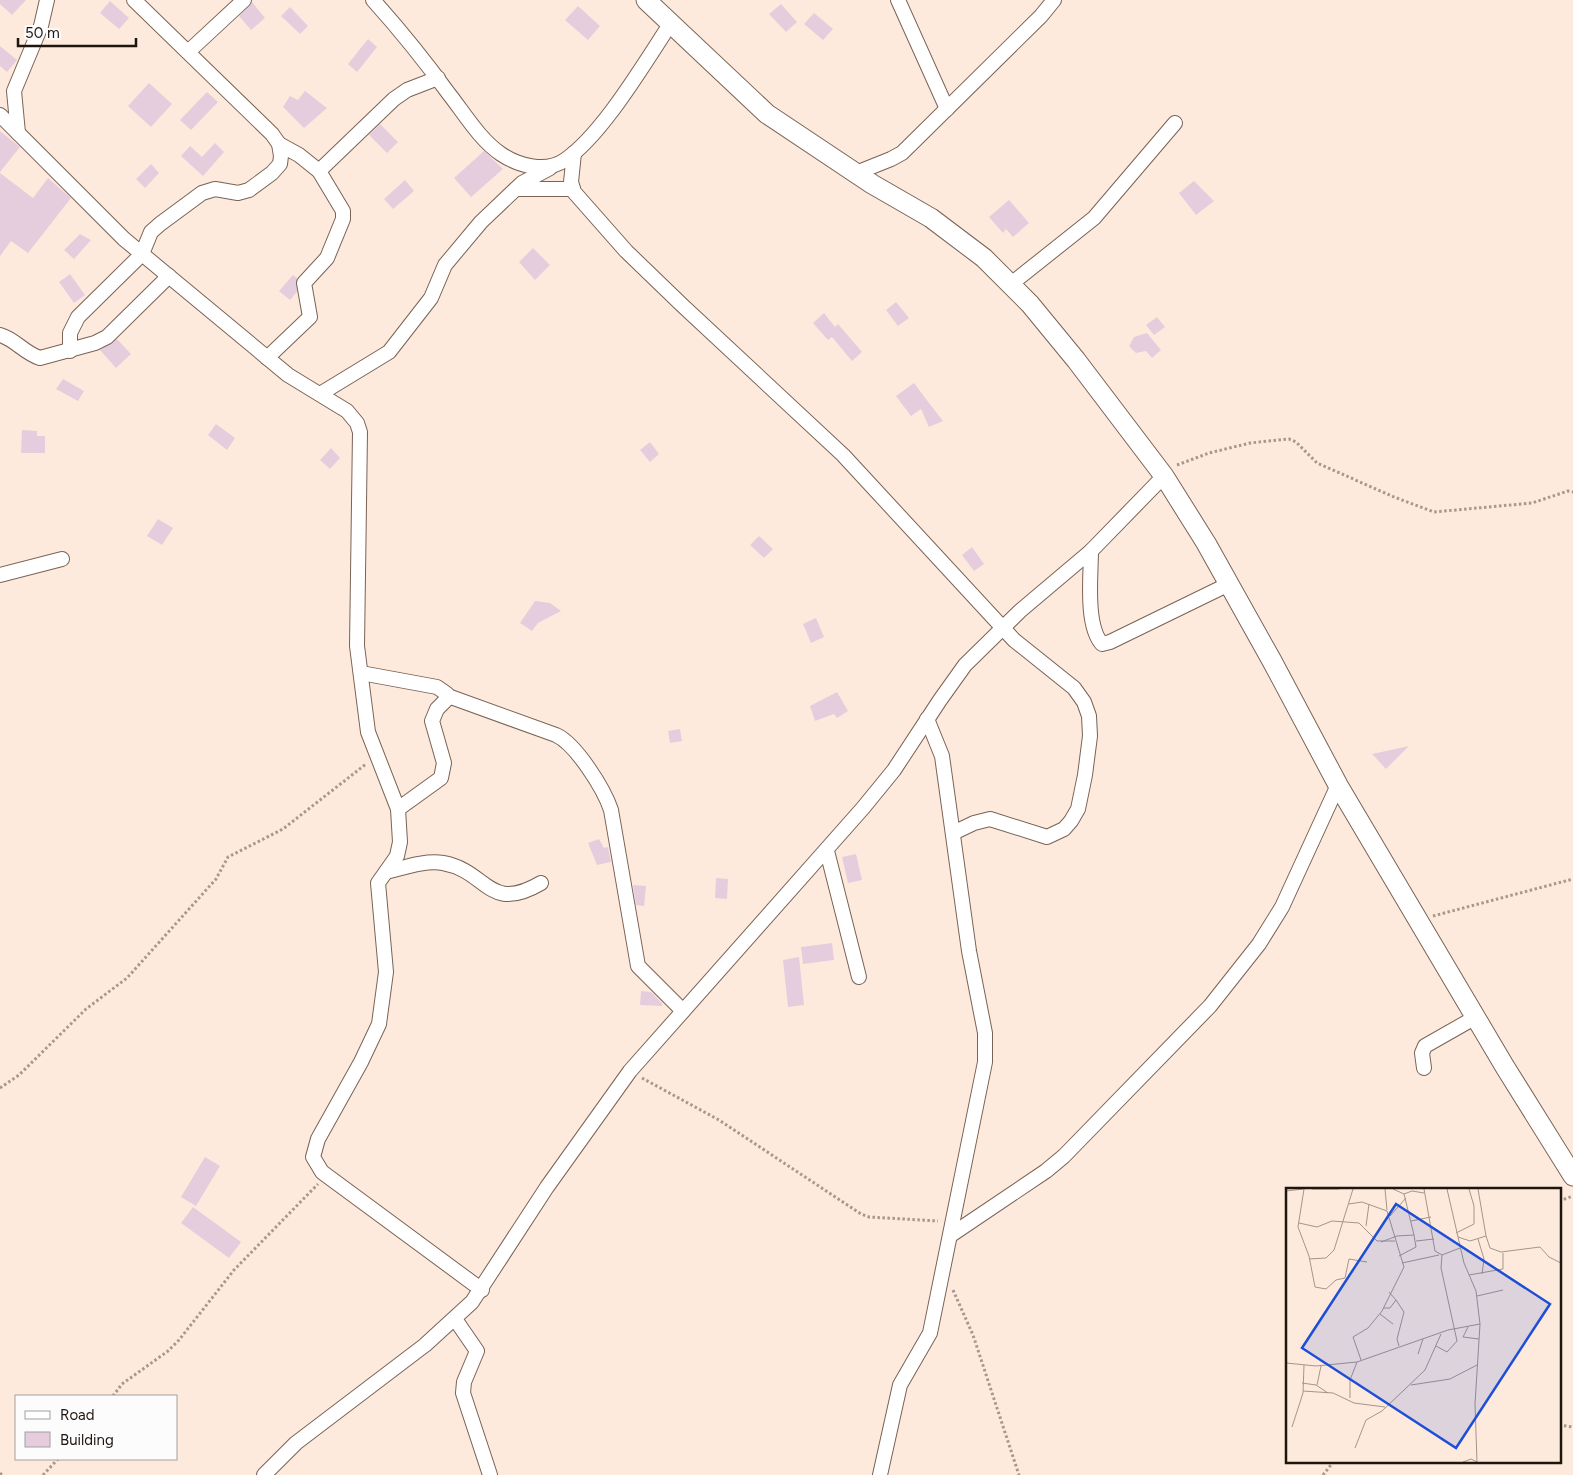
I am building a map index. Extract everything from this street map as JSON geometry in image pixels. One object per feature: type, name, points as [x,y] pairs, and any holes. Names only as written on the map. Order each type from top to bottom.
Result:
[{"type":"street","points":[[18,133],[14,91],[41,26],[48,0]]},
{"type":"street","points":[[70,351],[70,333],[78,317],[142,254],[154,228],[202,193],[215,190],[244,191],[272,173],[280,164],[279,144],[272,134],[134,0]]},
{"type":"street","points":[[188,52],[244,0]]},
{"type":"street","points":[[372,0],[398,27],[495,149],[512,159],[533,166],[541,168],[554,166]]},
{"type":"street","points":[[646,0],[767,114],[856,173],[931,218],[984,258],[1011,284],[1076,360],[1162,473],[1229,584],[1338,786],[1573,1176]]},
{"type":"street","points":[[898,0],[947,109]]},
{"type":"street","points":[[856,173],[891,159],[902,152],[1041,16],[1054,0]]},
{"type":"street","points":[[320,394],[389,352],[431,298],[445,265],[481,222],[516,189],[574,153],[620,98],[671,23]]},
{"type":"street","points":[[319,171],[394,99],[407,90],[438,78]]},
{"type":"street","points":[[0,115],[83,200],[142,254],[288,375],[353,417],[360,432],[356,617],[361,673],[368,732],[398,809],[398,850],[394,861],[380,879],[378,889],[386,972],[383,1005],[372,1040],[314,1149],[315,1164],[326,1175],[482,1290]]},
{"type":"street","points":[[1011,284],[1094,218],[1175,123]]},
{"type":"street","points":[[267,358],[310,317],[304,283],[327,258],[344,215],[341,205],[319,171],[299,155],[279,144]]},
{"type":"street","points":[[574,153],[571,182],[573,189],[578,198],[626,251],[843,455],[936,558],[1025,650],[1061,675],[1084,702],[1089,716],[1090,736],[1086,775],[1078,809],[1064,828],[1047,837],[990,819],[974,823],[953,833]]},
{"type":"street","points":[[516,189],[573,189]]},
{"type":"street","points":[[0,335],[6,337],[31,355],[40,358],[70,351],[107,337],[168,276]]},
{"type":"street","points":[[264,1475],[296,1443],[425,1346],[455,1320],[482,1290],[547,1187],[630,1071],[827,851],[894,770],[957,676],[1003,627],[1091,551],[1162,473]]},
{"type":"street","points":[[1091,551],[1091,608],[1098,638],[1102,644],[1110,642],[1229,584]]},
{"type":"street","points":[[0,575],[62,559]]},
{"type":"street","points":[[361,673],[443,689],[448,696],[556,735],[569,743],[608,800],[638,966],[683,1011]]},
{"type":"street","points":[[398,809],[441,778],[444,763],[432,721],[433,714],[448,696]]},
{"type":"street","points":[[880,1475],[900,1385],[930,1333],[976,1113],[986,1043],[969,951],[942,756],[927,719]]},
{"type":"street","points":[[952,1228],[1046,1171],[1064,1156],[1210,1006],[1259,944],[1282,907],[1338,786]]},
{"type":"street","points":[[827,851],[859,977]]},
{"type":"street","points":[[386,872],[441,863],[462,870],[493,891],[504,894],[523,893],[541,883]]},
{"type":"street","points":[[1424,1068],[1422,1053],[1425,1046],[1476,1017]]},
{"type":"street","points":[[455,1320],[477,1351],[464,1382],[463,1393],[490,1475]]},
{"type":"path","points":[[1162,473],[1217,451],[1250,443],[1289,439],[1296,442],[1317,463],[1394,497],[1434,512],[1532,503],[1568,491],[1573,492]]},
{"type":"path","points":[[0,1088],[19,1075],[86,1009],[127,978],[216,880],[228,857],[295,821],[317,800],[376,756]]},
{"type":"path","points":[[1418,920],[1573,879]]},
{"type":"path","points":[[630,1071],[719,1120],[861,1214],[869,1217],[952,1228]]},
{"type":"path","points":[[114,1395],[122,1384],[179,1340],[234,1270],[326,1175]]},
{"type":"path","points":[[1560,1201],[1573,1196]]},
{"type":"path","points":[[944,1272],[973,1335],[1019,1475]]},
{"type":"path","points":[[1560,1425],[1573,1427]]},
{"type":"path","points":[[43,1475],[57,1460]]},
{"type":"path","points":[[1323,1475],[1333,1462]]},
{"type":"building","points":[[0,0],[26,0],[12,15],[0,4]]},
{"type":"building","points":[[110,1],[129,18],[119,29],[100,13]]},
{"type":"building","points":[[252,2],[265,18],[251,30],[239,16]]},
{"type":"building","points":[[781,4],[797,22],[786,32],[769,14]]},
{"type":"building","points":[[578,6],[600,26],[588,40],[565,20]]},
{"type":"building","points":[[290,7],[308,26],[300,34],[281,16]]},
{"type":"building","points":[[814,13],[833,29],[823,40],[804,24]]},
{"type":"building","points":[[368,39],[377,47],[357,72],[348,64]]},
{"type":"building","points":[[0,46],[17,60],[7,72],[0,66]]},
{"type":"building","points":[[149,83],[172,104],[151,127],[128,106]]},
{"type":"building","points":[[305,91],[327,108],[304,128],[283,107],[290,96],[298,100]]},
{"type":"building","points":[[207,92],[218,102],[191,130],[180,120]]},
{"type":"building","points":[[380,124],[398,142],[387,153],[369,135]]},
{"type":"building","points":[[0,131],[20,147],[0,172]]},
{"type":"building","points":[[215,143],[224,152],[203,176],[181,156],[190,146],[202,157]]},
{"type":"building","points":[[484,151],[503,169],[471,197],[454,178]]},
{"type":"building","points":[[151,164],[159,173],[145,188],[136,179]]},
{"type":"building","points":[[0,173],[33,198],[48,178],[71,198],[28,253],[11,241],[0,256]]},
{"type":"building","points":[[405,180],[414,191],[393,209],[384,199]]},
{"type":"building","points":[[1194,181],[1214,201],[1196,215],[1179,193]]},
{"type":"building","points":[[1009,200],[1029,223],[1013,237],[1006,229],[1003,233],[989,217]]},
{"type":"building","points":[[80,234],[91,240],[74,259],[64,250]]},
{"type":"building","points":[[533,248],[550,265],[535,280],[519,262]]},
{"type":"building","points":[[70,274],[85,295],[74,303],[59,282]]},
{"type":"building","points":[[293,275],[297,278],[297,292],[290,300],[279,291]]},
{"type":"building","points":[[896,302],[909,318],[898,326],[886,310]]},
{"type":"building","points":[[824,313],[835,327],[838,324],[862,352],[852,361],[832,337],[828,340],[813,323]]},
{"type":"building","points":[[1157,317],[1165,327],[1154,335],[1146,325]]},
{"type":"building","points":[[1147,333],[1161,350],[1152,358],[1146,351],[1136,353],[1129,346],[1134,337]]},
{"type":"building","points":[[117,339],[131,354],[116,368],[100,350]]},
{"type":"building","points":[[63,379],[84,391],[78,401],[56,389]]},
{"type":"building","points":[[914,383],[943,421],[929,427],[921,409],[911,416],[896,396]]},
{"type":"building","points":[[216,424],[235,438],[227,450],[208,435]]},
{"type":"building","points":[[22,430],[37,431],[37,436],[45,436],[45,453],[21,453]]},
{"type":"building","points":[[650,442],[659,454],[650,462],[640,450]]},
{"type":"building","points":[[331,448],[340,458],[330,469],[320,460]]},
{"type":"building","points":[[158,519],[173,528],[162,545],[147,536]]},
{"type":"building","points":[[759,536],[773,549],[764,558],[750,545]]},
{"type":"building","points":[[972,547],[984,564],[974,571],[962,555]]},
{"type":"building","points":[[535,601],[550,603],[561,611],[538,623],[532,631],[520,623]]},
{"type":"building","points":[[816,618],[824,637],[811,643],[803,624]]},
{"type":"building","points":[[837,692],[848,711],[837,718],[834,714],[815,721],[810,706]]},
{"type":"building","points":[[680,729],[682,741],[670,743],[668,731]]},
{"type":"building","points":[[1409,746],[1386,769],[1372,754]]},
{"type":"building","points":[[599,839],[604,848],[608,847],[611,862],[597,865],[588,843]]},
{"type":"building","points":[[856,854],[862,880],[848,883],[842,857]]},
{"type":"building","points":[[716,878],[728,879],[727,899],[715,898]]},
{"type":"building","points":[[633,885],[646,886],[644,906],[636,905]]},
{"type":"building","points":[[832,943],[834,960],[803,964],[801,947]]},
{"type":"building","points":[[799,957],[804,1005],[788,1007],[783,960]]},
{"type":"building","points":[[641,991],[651,992],[662,1003],[662,1006],[640,1005]]},
{"type":"building","points":[[205,1157],[220,1166],[196,1206],[181,1197]]},
{"type":"building","points":[[193,1207],[241,1242],[229,1258],[181,1223]]}]
